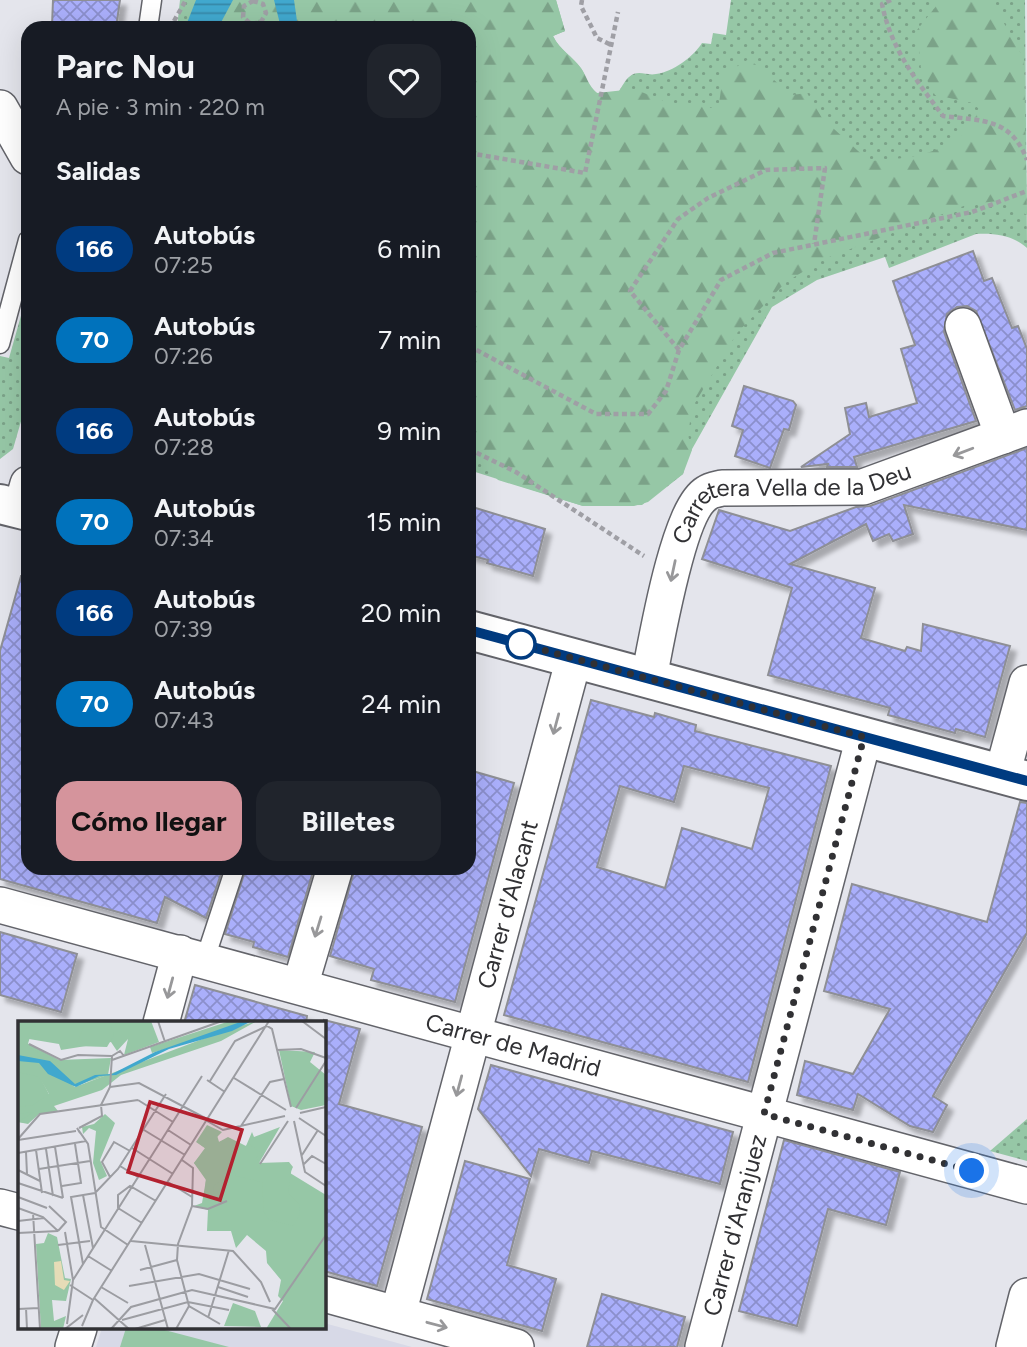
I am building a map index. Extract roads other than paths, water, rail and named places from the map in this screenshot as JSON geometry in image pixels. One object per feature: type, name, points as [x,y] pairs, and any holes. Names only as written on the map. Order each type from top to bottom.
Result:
[{"type":"main road","points":[[476,632],[1015,778]]},
{"type":"street","points":[[0,107],[21,144]]},
{"type":"street","name":"Carretera Vella de la Deu","points":[[649,678],[681,537],[693,510],[705,493],[722,488],[863,487],[1015,432],[963,326]]},
{"type":"street","name":"Carrer d'Alacant","points":[[398,1314],[573,658]]},
{"type":"street","points":[[1015,778],[1027,683]]},
{"type":"street","name":"Carrer d'Aranjuez","points":[[703,1347],[864,737]]},
{"type":"street","points":[[300,986],[333,875]]},
{"type":"street","name":"Carrer de Madrid","points":[[0,905],[1027,1186]]},
{"type":"street","points":[[162,1021],[192,956]]},
{"type":"street","points":[[0,1207],[18,1212]]},
{"type":"street","points":[[326,1295],[516,1347]]},
{"type":"street","points":[[1014,1347],[1027,1296]]},
{"type":"street","points":[[74,1347],[78,1330]]},
{"type":"lane","points":[[149,21],[152,0]]},
{"type":"lane","points":[[0,344],[21,266]]},
{"type":"lane","points":[[192,956],[232,875]]},
{"type":"water","points":[[196,0],[233,0],[222,21],[188,21]]},
{"type":"water","points":[[274,0],[294,0],[297,21],[279,21]]}]
